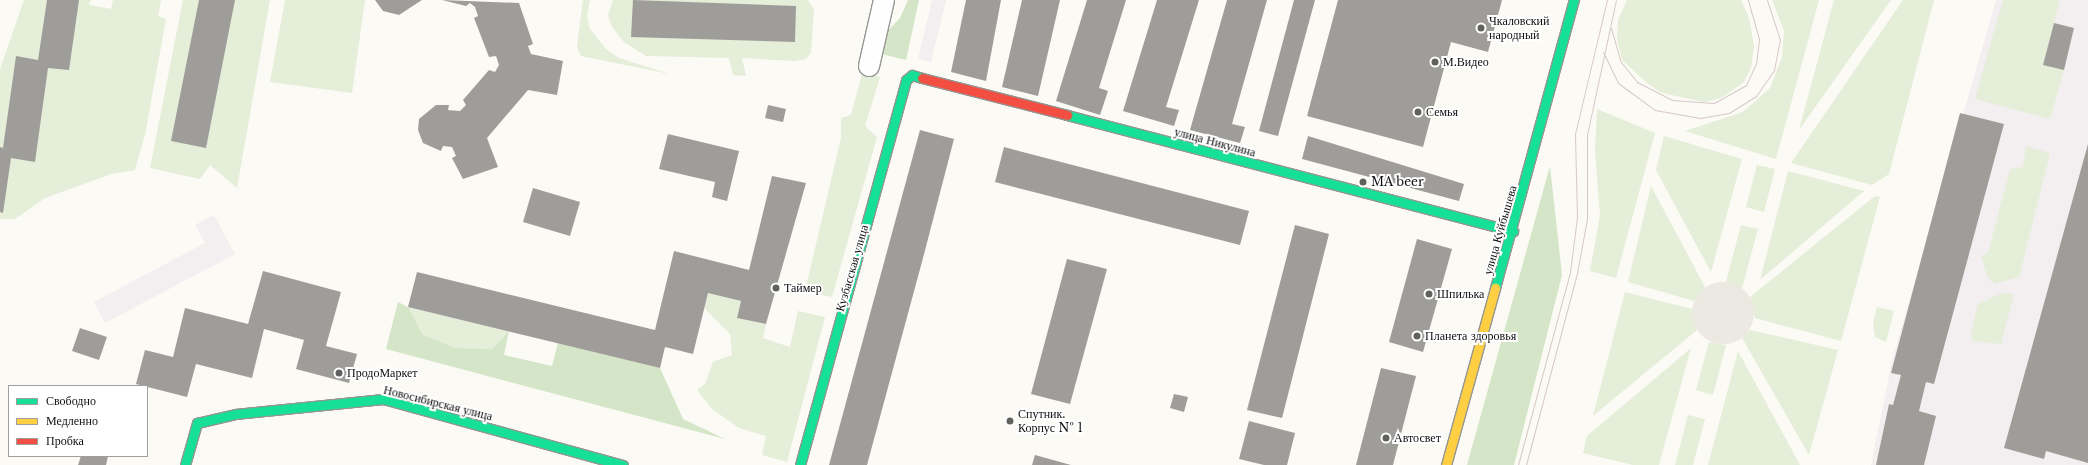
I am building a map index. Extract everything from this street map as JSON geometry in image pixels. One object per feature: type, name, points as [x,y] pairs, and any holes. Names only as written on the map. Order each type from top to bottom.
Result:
[{"type":"street","points":[[869,66],[884,0]]},
{"type":"street","name":"улица Куйбышева","points":[[1446,465],[1513,231],[1574,0]]},
{"type":"street","name":"улица Никулина","points":[[912,75],[1513,231]]},
{"type":"street","name":"Кузбасская улица","points":[[800,465],[894,118],[906,80],[912,75]]},
{"type":"street","name":"Новосибирская улица","points":[[185,465],[197,422],[235,414],[383,399],[623,465]]},
{"type":"shaded area","points":[[932,0],[946,0],[931,62],[918,59]]},
{"type":"shaded area","points":[[1996,0],[2088,0],[2088,465],[1871,465],[1892,361]]},
{"type":"shaded area","points":[[214,215],[235,254],[105,323],[94,302],[205,243],[195,225]]},
{"type":"shaded area","points":[[1717,282],[1729,282],[1745,291],[1752,301],[1754,313],[1752,325],[1745,335],[1729,344],[1717,344],[1706,339],[1697,330],[1692,319],[1692,307],[1697,296],[1706,287]]},
{"type":"green space","points":[[24,0],[91,0],[89,5],[111,9],[113,0],[161,0],[158,16],[166,19],[145,135],[135,170],[111,174],[45,198],[15,219],[0,219],[0,69]]},
{"type":"green space","points":[[183,0],[270,0],[237,188],[210,165],[200,179],[150,168]]},
{"type":"green space","points":[[285,0],[365,0],[352,93],[270,82]]},
{"type":"green space","points":[[583,0],[590,0],[587,16],[590,29],[606,49],[619,58],[670,74],[581,56],[577,47]]},
{"type":"green space","points":[[613,0],[808,0],[814,10],[811,53],[806,59],[795,61],[742,58],[746,76],[733,75],[729,58],[646,56],[624,42],[612,27],[608,15]]},
{"type":"green space","points":[[908,0],[919,0],[906,60],[877,53],[881,38],[900,18]]},
{"type":"green space","points":[[1627,0],[1741,0],[1749,18],[1754,46],[1751,68],[1744,82],[1721,98],[1704,102],[1662,93],[1648,84],[1622,60],[1617,39],[1618,20]]},
{"type":"green space","points":[[1772,0],[1819,0],[1776,159],[1685,131],[1743,112],[1770,88],[1782,57],[1784,31]]},
{"type":"green space","points":[[1834,0],[1891,0],[1799,130]]},
{"type":"green space","points":[[1903,0],[1934,0],[1889,174],[1872,185],[1791,163]]},
{"type":"green space","points":[[2003,0],[2060,0],[2043,65],[2064,70],[2050,119],[1975,99]]},
{"type":"green space","points":[[863,71],[880,77],[865,126],[877,137],[832,297],[805,291],[841,138],[841,118],[851,115]]},
{"type":"green space","points":[[1597,109],[1655,133],[1616,278],[1590,271],[1600,215],[1595,151]]},
{"type":"green space","points":[[1664,136],[1742,159],[1711,272],[1656,170]]},
{"type":"green space","points":[[2026,146],[2049,153],[2049,158],[2019,277],[1995,284],[1988,278],[1981,256],[1988,253],[2010,169],[2023,167]]},
{"type":"green space","points":[[1757,165],[1775,169],[1764,212],[1746,207]]},
{"type":"green space","points":[[1550,166],[1562,275],[1514,465],[1467,465]]},
{"type":"green space","points":[[1788,171],[1864,191],[1760,280]]},
{"type":"green space","points":[[1651,186],[1705,287],[1694,301],[1628,282]]},
{"type":"green space","points":[[1875,196],[1880,197],[1841,341],[1755,318],[1750,297]]},
{"type":"green space","points":[[1741,225],[1758,229],[1742,288],[1726,282]]},
{"type":"green space","points":[[1625,292],[1692,309],[1697,330],[1593,416]]},
{"type":"green space","points":[[708,293],[741,301],[737,318],[766,324],[763,338],[790,347],[798,311],[825,317],[787,462],[762,455],[766,436],[739,428],[712,409],[697,390],[705,384],[713,362],[732,355],[730,334],[704,308]]},
{"type":"green space","points":[[2002,293],[2014,294],[2001,344],[1973,341],[1971,332],[1978,304]]},
{"type":"green space","points":[[398,302],[408,307],[423,335],[456,348],[492,349],[509,331],[504,355],[552,366],[558,343],[660,368],[683,419],[725,439],[386,349]]},
{"type":"green space","points":[[408,307],[509,331],[492,349],[456,348],[423,335]]},
{"type":"green space","points":[[1877,307],[1894,311],[1886,342],[1875,337],[1873,323]]},
{"type":"green space","points":[[1750,330],[1838,350],[1809,455],[1742,338]]},
{"type":"green space","points":[[1709,342],[1726,345],[1713,395],[1696,390]]},
{"type":"green space","points":[[1691,348],[1659,465],[1633,465],[1583,453],[1587,436]]},
{"type":"green space","points":[[1738,351],[1800,465],[1708,465]]},
{"type":"green space","points":[[1688,415],[1705,419],[1693,465],[1675,465]]},
{"type":"building","points":[[47,0],[79,0],[69,70],[48,68],[35,162],[11,158],[3,213],[0,212],[0,147],[3,148],[16,56],[38,60]]},
{"type":"building","points":[[199,0],[235,0],[206,148],[171,141]]},
{"type":"building","points":[[375,0],[422,0],[399,15],[383,11]]},
{"type":"building","points":[[442,0],[519,3],[533,44],[528,46],[531,54],[563,61],[557,95],[528,90],[487,138],[498,167],[463,179],[452,158],[456,156],[452,147],[443,146],[441,151],[423,143],[418,130],[419,119],[436,105],[449,105],[448,110],[460,111],[466,105],[463,100],[489,70],[495,72],[499,65],[496,56],[489,57],[474,18],[478,16],[475,7],[470,3],[466,6]]},
{"type":"building","points":[[633,0],[796,6],[795,42],[631,37]]},
{"type":"building","points":[[966,0],[1001,0],[986,81],[951,72]]},
{"type":"building","points":[[1022,0],[1060,0],[1038,96],[1002,87]]},
{"type":"building","points":[[1087,0],[1126,0],[1099,88],[1108,91],[1100,115],[1056,101]]},
{"type":"building","points":[[1157,0],[1199,0],[1166,107],[1179,110],[1174,126],[1123,111]]},
{"type":"building","points":[[1227,0],[1267,0],[1232,124],[1245,127],[1240,143],[1190,130]]},
{"type":"building","points":[[1294,0],[1315,0],[1278,136],[1259,131]]},
{"type":"building","points":[[1338,0],[1502,0],[1488,52],[1451,42],[1423,147],[1307,116]]},
{"type":"building","points":[[2054,23],[2074,28],[2064,70],[2043,65]]},
{"type":"building","points":[[768,105],[786,109],[783,122],[765,118]]},
{"type":"building","points":[[1960,113],[2004,124],[1934,384],[1926,382],[1919,411],[1936,416],[1924,465],[1876,465],[1889,404],[1893,405],[1901,375],[1891,373]]},
{"type":"building","points":[[920,130],[954,139],[867,465],[829,465]]},
{"type":"building","points":[[668,134],[739,151],[727,201],[712,197],[715,182],[659,169]]},
{"type":"building","points":[[1308,136],[1464,184],[1459,201],[1302,159]]},
{"type":"building","points":[[2088,144],[2088,463],[2046,451],[2044,459],[2004,448]]},
{"type":"building","points":[[1004,147],[1249,211],[1240,245],[995,182]]},
{"type":"building","points":[[772,176],[806,183],[766,324],[737,318],[741,301],[708,293],[693,354],[665,347],[660,368],[408,307],[417,272],[655,330],[674,251],[749,270]]},
{"type":"building","points":[[533,188],[580,202],[570,236],[523,222]]},
{"type":"building","points":[[1295,225],[1329,234],[1282,418],[1247,410]]},
{"type":"building","points":[[1417,239],[1452,249],[1423,352],[1389,342]]},
{"type":"building","points":[[1067,259],[1107,269],[1070,404],[1031,394]]},
{"type":"building","points":[[263,271],[341,292],[326,346],[357,354],[349,383],[296,369],[304,340],[264,329],[252,378],[196,364],[187,397],[148,387],[148,385],[136,384],[145,350],[173,357],[185,308],[248,324]]},
{"type":"building","points":[[80,328],[107,337],[99,360],[72,351]]},
{"type":"building","points":[[1381,368],[1416,376],[1393,465],[1356,465]]},
{"type":"building","points":[[1174,394],[1188,397],[1184,412],[1170,408]]},
{"type":"building","points":[[1249,421],[1295,433],[1287,465],[1264,465],[1239,459]]},
{"type":"building","points":[[1035,455],[1071,465],[1032,465]]},
{"type":"building","points":[[81,457],[108,457],[106,465],[78,465]]},
{"type":"tram line","points":[[1518,465],[1570,272],[1577,217],[1575,134],[1607,0]]},
{"type":"tram line","points":[[1526,465],[1577,273],[1587,219],[1587,135],[1616,0]]},
{"type":"tram line","points":[[1611,28],[1621,62],[1637,82],[1672,100],[1714,103],[1746,85],[1756,64],[1759,39],[1748,0]]},
{"type":"tram line","points":[[1603,52],[1618,83],[1655,110],[1700,118],[1729,113],[1756,96],[1774,70],[1780,40],[1767,0]]},
{"type":"traffic: fast","points":[[1495,288],[1574,0]]},
{"type":"traffic: fast","points":[[800,465],[906,80],[912,75],[922,78]]},
{"type":"traffic: fast","points":[[1067,115],[1513,231]]},
{"type":"traffic: fast","points":[[185,465],[197,423],[235,414],[383,399],[623,465]]},
{"type":"traffic: slow","points":[[1446,465],[1495,288]]},
{"type":"traffic: jam","points":[[922,78],[1067,115]]},
{"type":"place","name":"Чкаловский народный","points":[[1481,28]]},
{"type":"place","name":"М.Видео","points":[[1435,62]]},
{"type":"place","name":"Семья","points":[[1418,112]]},
{"type":"place","name":"MA beer","points":[[1363,182]]},
{"type":"place","name":"Таймер","points":[[776,288]]},
{"type":"place","name":"Шпилька","points":[[1429,294]]},
{"type":"place","name":"Планета здоровья","points":[[1417,336]]},
{"type":"place","name":"ПродоМаркет","points":[[339,373]]},
{"type":"place","name":"Спутник. Корпус № 1","points":[[1010,421]]},
{"type":"place","name":"Автосвет","points":[[1386,438]]}]
